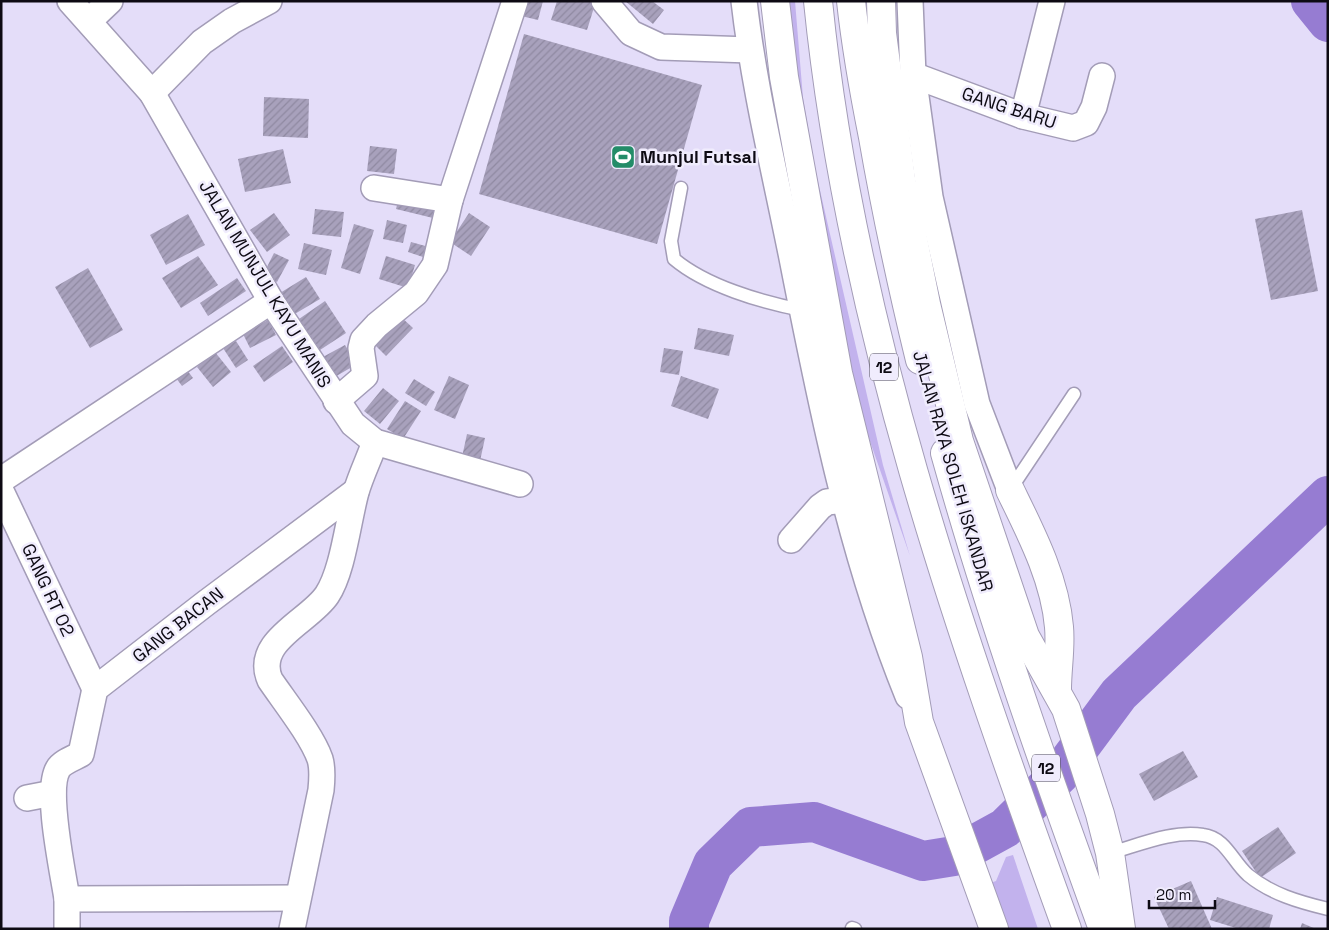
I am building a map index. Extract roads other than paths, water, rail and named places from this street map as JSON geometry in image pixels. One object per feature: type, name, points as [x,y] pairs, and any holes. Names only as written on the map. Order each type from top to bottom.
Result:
[{"type":"highway","points":[[775,1],[784,77],[838,373],[908,657],[921,726],[993,928]]},
{"type":"highway","name":"JALAN RAYA SOLEH ISKANDAR","points":[[818,1],[823,52],[844,180],[872,316],[893,400],[934,538],[994,722],[1067,929]]},
{"type":"highway","name":"JALAN RAYA SOLEH ISKANDAR","points":[[852,1],[855,41],[904,298],[966,528],[1025,708],[1103,929]]},
{"type":"highway","points":[[881,1],[882,33],[901,179],[926,304],[959,441],[1025,636],[1061,699],[1100,814],[1110,853],[1121,929]]},
{"type":"highway","points":[[1010,490],[1038,549],[1051,588],[1059,627],[1061,699]]},
{"type":"street","name":"JALAN MUNJUL KAYU MANIS","points":[[70,1],[152,93],[271,302],[353,424],[376,442],[520,484]]},
{"type":"street","points":[[89,21],[110,1]]},
{"type":"street","points":[[152,93],[202,42],[269,1]]},
{"type":"street","points":[[336,401],[365,376],[361,348],[363,340],[377,325],[416,293],[435,265],[450,200],[515,1]]},
{"type":"street","points":[[604,1],[631,33],[660,46],[750,50]]},
{"type":"street","points":[[744,1],[750,50],[802,310],[844,500],[885,635],[921,726]]},
{"type":"street","points":[[910,1],[913,76],[930,197],[977,404],[1010,490]]},
{"type":"street","points":[[1023,116],[1052,1]]},
{"type":"street","name":"GANG BARU","points":[[913,76],[1023,116],[1073,128],[1086,123],[1094,107],[1102,76]]},
{"type":"street","points":[[374,188],[450,200]]},
{"type":"street","points":[[1,480],[271,302]]},
{"type":"street","points":[[292,929],[296,898],[321,790],[322,775],[320,760],[312,745],[270,680],[267,673],[268,662],[278,640],[319,605],[334,585],[356,491],[376,442]]},
{"type":"street","name":"GANG RT 02","points":[[1,491],[95,689]]},
{"type":"street","name":"GANG BACAN","points":[[95,689],[356,491]]},
{"type":"street","points":[[791,540],[820,507],[827,502],[844,500]]},
{"type":"street","points":[[67,929],[67,900],[53,793],[57,770],[60,766],[81,754],[95,689]]},
{"type":"street","points":[[27,798],[53,793]]},
{"type":"street","points":[[67,900],[296,898]]},
{"type":"lane","points":[[681,188],[671,241],[674,258],[706,280],[777,305],[802,310]]},
{"type":"lane","points":[[1010,490],[1074,394]]},
{"type":"lane","points":[[1110,853],[1160,838],[1188,834],[1204,835],[1218,839],[1246,874],[1265,887],[1295,902],[1328,909]]},
{"type":"waterway","points":[[1311,1],[1328,22]]},
{"type":"waterway","points":[[689,929],[689,921],[713,864],[751,827],[814,822],[923,861],[954,856],[1005,828],[1059,775],[1119,694],[1328,496]]},
{"type":"place","name":"Munjul Futsal","points":[[623,157]]}]
